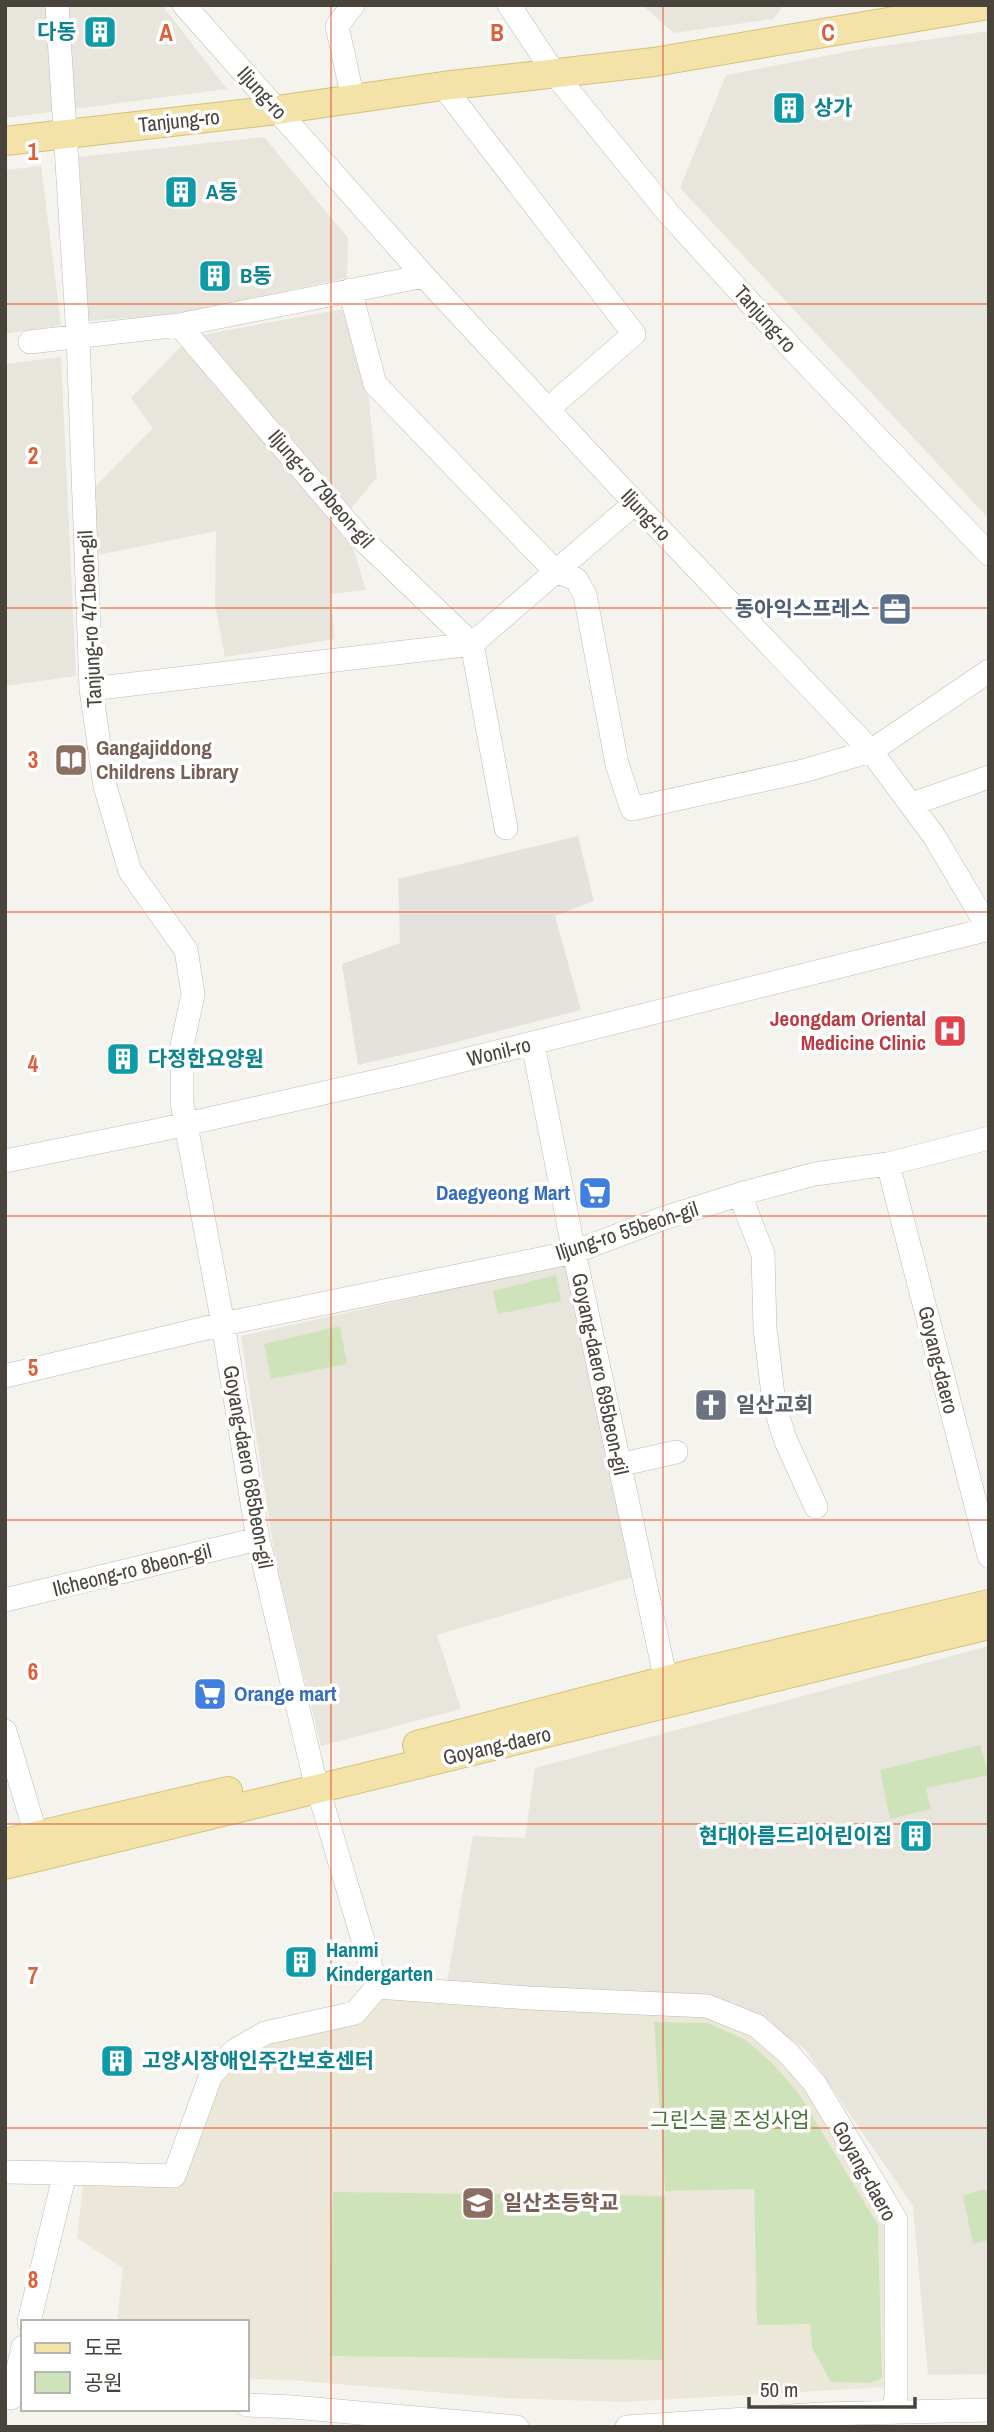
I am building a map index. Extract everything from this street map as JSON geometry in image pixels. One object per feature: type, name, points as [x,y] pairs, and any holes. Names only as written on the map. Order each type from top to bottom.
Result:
[{"type":"main road","name":"Tanjung-ro","points":[[5,141],[654,62],[988,5]]},
{"type":"main road","name":"Goyang-daero","points":[[669,1693],[690,1674],[989,1604]]},
{"type":"main road","name":"Goyang-daero","points":[[5,1843],[39,1845],[318,1789],[669,1693],[989,1625]]},
{"type":"main road","name":"Goyang-daero","points":[[5,1865],[39,1845]]},
{"type":"street","name":"Tanjung-ro 471beon-gil","points":[[57,5],[78,336],[91,689],[105,786],[130,870],[186,950],[193,994],[183,1046],[182,1103],[185,1124]]},
{"type":"street","name":"Iljung-ro","points":[[184,5],[424,276],[871,751],[912,804],[989,929]]},
{"type":"street","points":[[353,5],[337,26],[353,99]]},
{"type":"street","name":"Tanjung-ro","points":[[509,5],[554,73],[669,214],[796,353],[989,554]]},
{"type":"street","points":[[443,86],[634,334],[548,409]]},
{"type":"street","points":[[30,342],[179,325],[424,276]]},
{"type":"street","points":[[350,290],[375,384],[556,572],[576,579],[585,595],[617,764],[632,809],[803,771],[871,751],[989,671]]},
{"type":"street","name":"Iljung-ro 79beon-gil","points":[[179,325],[358,534],[472,644]]},
{"type":"street","points":[[91,689],[472,644],[635,503]]},
{"type":"street","points":[[472,644],[506,828]]},
{"type":"street","points":[[912,804],[989,777]]},
{"type":"street","name":"Wonil-ro","points":[[5,1161],[185,1124],[533,1044],[989,929]]},
{"type":"street","name":"Goyang-daero 695beon-gil","points":[[533,1044],[574,1252],[669,1693]]},
{"type":"street","name":"Goyang-daero 685beon-gil","points":[[185,1124],[223,1324],[258,1539],[318,1789]]},
{"type":"street","name":"Iljung-ro 55beon-gil","points":[[5,1377],[223,1324],[574,1252],[661,1219],[816,1174],[888,1164],[989,1138]]},
{"type":"street","name":"Goyang-daero","points":[[888,1164],[989,1556]]},
{"type":"street","points":[[740,1195],[763,1254],[765,1328],[774,1403],[785,1439],[817,1507]]},
{"type":"street","points":[[619,1465],[676,1452]]},
{"type":"street","name":"Ilcheong-ro 8beon-gil","points":[[5,1600],[258,1539]]},
{"type":"street","points":[[5,1731],[39,1845]]},
{"type":"street","points":[[5,2172],[174,2176],[211,2075],[234,2051],[265,2033],[355,2013],[377,1987],[318,1789]]},
{"type":"street","name":"Goyang-daero","points":[[377,1987],[529,1998],[707,2006],[757,2026],[789,2054],[815,2084],[895,2220],[896,2396],[900,2419]]},
{"type":"street","points":[[29,2320],[65,2173]]},
{"type":"street","points":[[13,2398],[21,2357]]},
{"type":"street","points":[[248,2405],[517,2427]]},
{"type":"street","points":[[627,2427],[820,2414],[900,2419],[989,2410]]},
{"type":"shaded area","points":[[5,5],[162,5],[227,89],[5,118]]},
{"type":"shaded area","points":[[642,5],[784,5],[773,19],[674,33]]},
{"type":"shaded area","points":[[989,31],[989,519],[680,188],[726,75],[861,49]]},
{"type":"shaded area","points":[[264,137],[348,238],[347,278],[172,315],[87,321],[79,157]]},
{"type":"shaded area","points":[[41,166],[61,325],[5,334],[5,170]]},
{"type":"shaded area","points":[[343,309],[368,391],[377,477],[344,517],[366,590],[330,594],[335,639],[225,657],[215,604],[216,531],[93,556],[90,492],[153,428],[131,398],[190,337]]},
{"type":"shaded area","points":[[61,357],[76,676],[5,686],[5,364]]},
{"type":"shaded area","points":[[578,836],[594,901],[555,916],[581,1010],[358,1065],[342,964],[400,943],[398,879]]},
{"type":"shaded area","points":[[567,1264],[632,1577],[437,1635],[461,1709],[321,1746],[276,1564],[241,1336]]},
{"type":"shaded area","points":[[989,1646],[989,2374],[928,2375],[913,2206],[805,2049],[734,2003],[447,1982],[473,1836],[525,1838],[535,1768]]},
{"type":"shaded area","name":"일산초등학교","points":[[379,1997],[705,2013],[751,2033],[781,2058],[807,2088],[887,2222],[887,2387],[624,2402],[504,2398],[248,2379],[248,2320],[117,2320],[123,2268],[77,2238],[83,2185],[182,2181],[220,2078],[239,2059],[268,2039]]},
{"type":"green space","points":[[556,1275],[561,1301],[498,1314],[493,1291]]},
{"type":"green space","points":[[340,1326],[347,1364],[271,1379],[264,1344]]},
{"type":"green space","points":[[980,1745],[989,1775],[926,1788],[931,1809],[890,1819],[880,1770]]},
{"type":"green space","name":"그린스쿨 조성사업","points":[[654,2022],[708,2023],[746,2040],[773,2064],[799,2094],[878,2225],[882,2378],[870,2383],[831,2382],[812,2348],[810,2324],[757,2325],[754,2189],[665,2191]]},
{"type":"green space","points":[[983,2189],[989,2193],[989,2240],[973,2244],[963,2196]]},
{"type":"green space","points":[[333,2192],[665,2196],[663,2360],[330,2356]]},
{"type":"place","name":"다동","points":[[100,32]]},
{"type":"place","name":"상가","points":[[789,108]]},
{"type":"place","name":"A동","points":[[181,192]]},
{"type":"place","name":"B동","points":[[215,276]]},
{"type":"place","name":"동아익스프레스","points":[[895,609]]},
{"type":"place","name":"Gangajiddong Childrens Library","points":[[71,760]]},
{"type":"place","name":"Jeongdam Oriental Medicine Clinic","points":[[950,1031]]},
{"type":"place","name":"다정한요양원","points":[[123,1059]]},
{"type":"place","name":"Daegyeong Mart","points":[[595,1193]]},
{"type":"place","name":"일산교회","points":[[711,1405]]},
{"type":"place","name":"Orange mart","points":[[210,1694]]},
{"type":"place","name":"현대아름드리어린이집","points":[[916,1836]]},
{"type":"place","name":"Hanmi Kindergarten","points":[[301,1962]]},
{"type":"place","name":"고양시장애인주간보호센터","points":[[117,2061]]},
{"type":"place","name":"일산초등학교","points":[[478,2203]]}]
